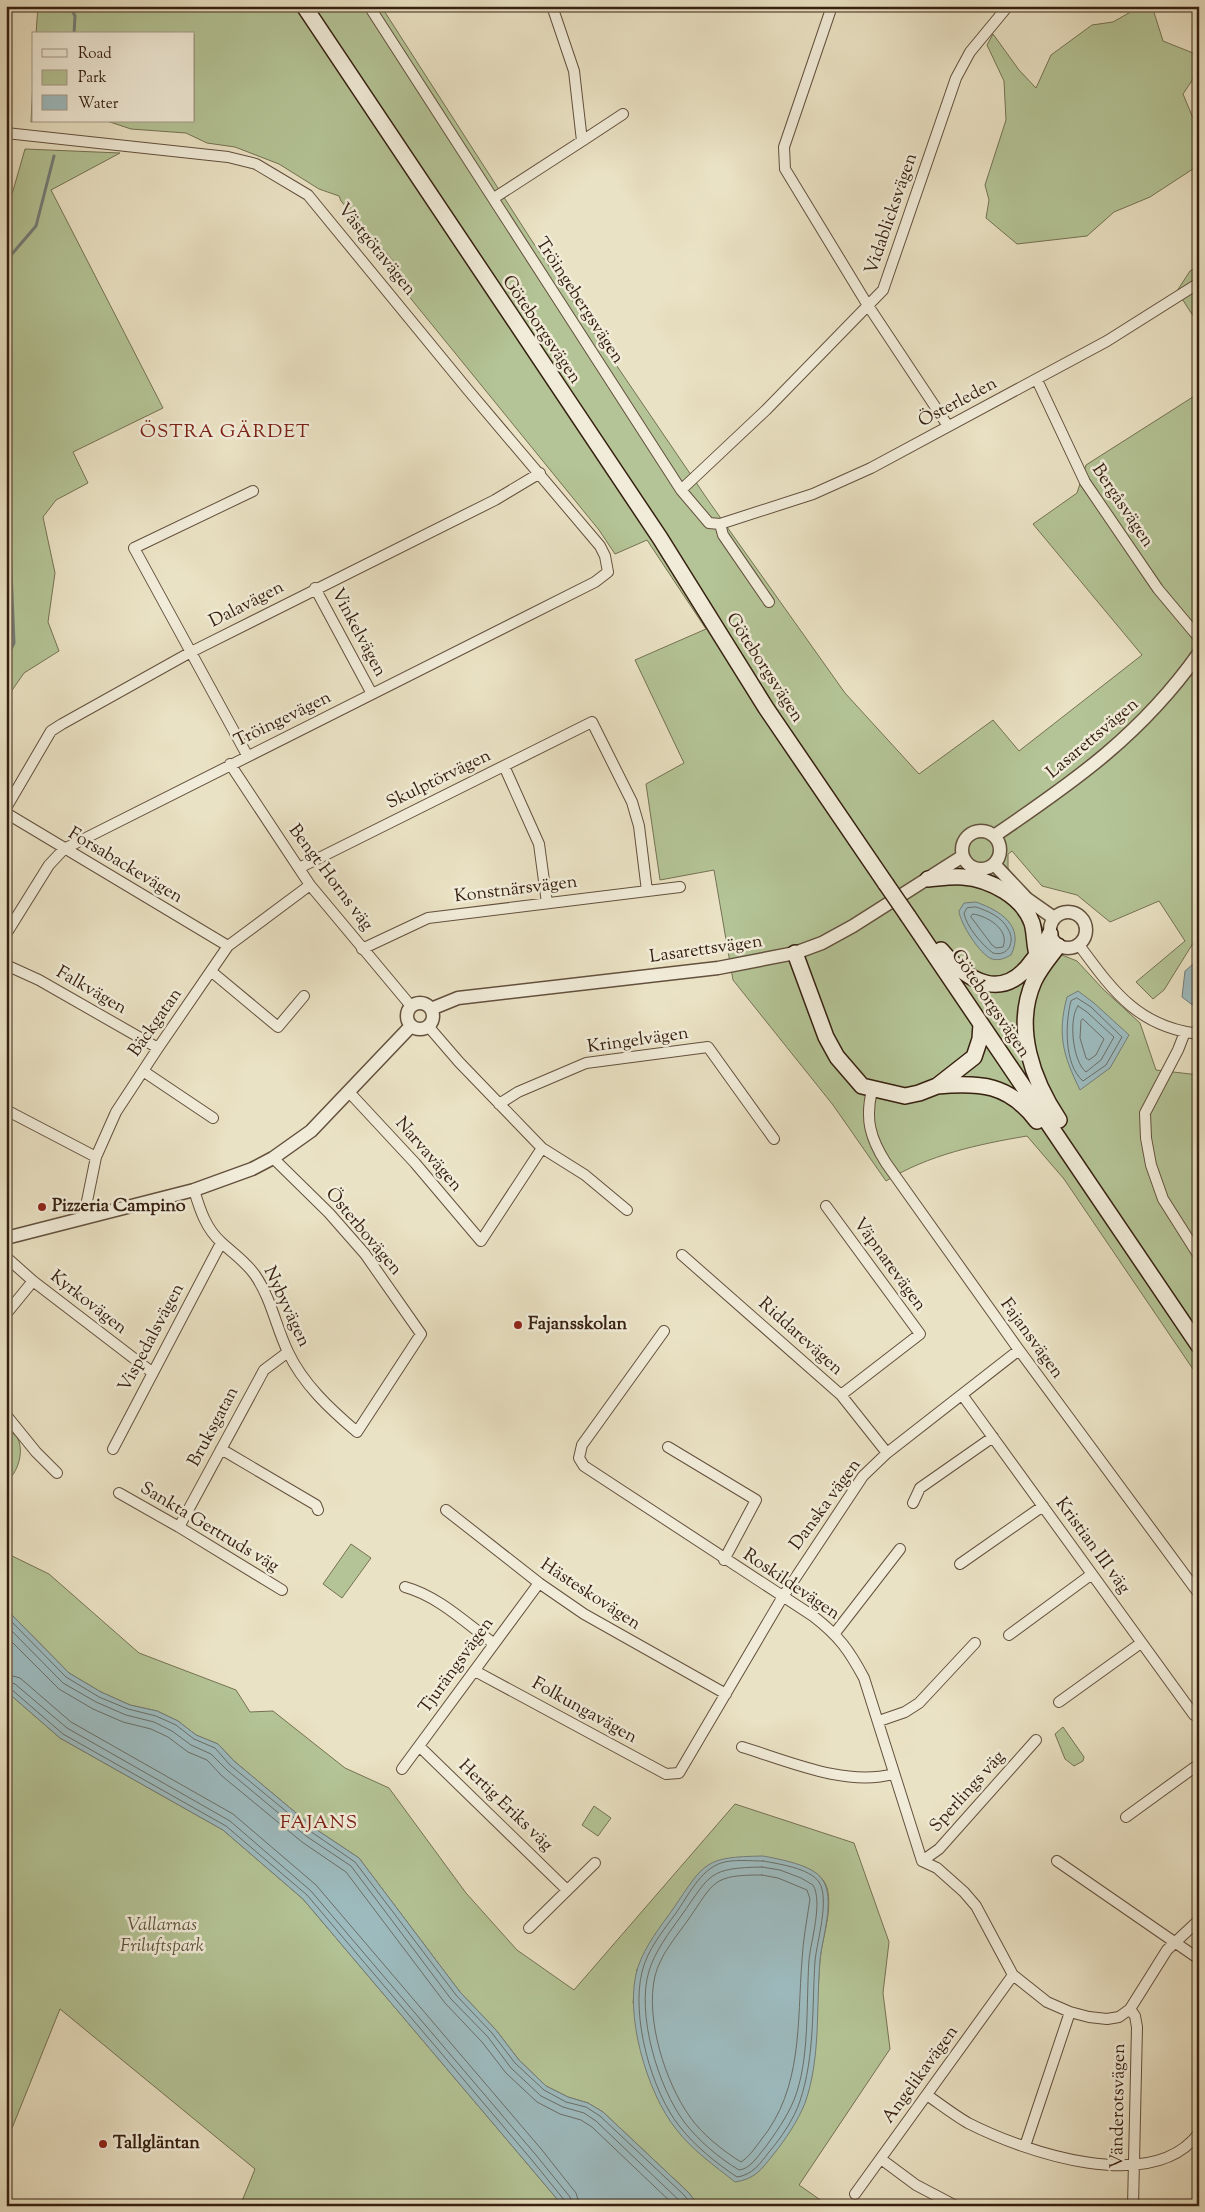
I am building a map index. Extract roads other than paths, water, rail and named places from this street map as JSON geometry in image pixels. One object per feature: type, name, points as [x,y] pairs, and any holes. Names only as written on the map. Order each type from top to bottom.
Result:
[{"type":"main road","name":"Göteborgsvägen","points":[[304,6],[660,538],[766,708],[867,855],[890,882],[981,1024],[1199,1346]]},
{"type":"main road","points":[[928,879],[958,877],[977,879],[996,886],[1010,895],[1024,909],[1032,923],[1037,954]]},
{"type":"main road","points":[[911,913],[954,965],[964,974],[978,981],[999,984],[1015,979],[1024,973],[1037,954],[1054,940]]},
{"type":"main road","points":[[1054,940],[1031,989],[1026,1014],[1027,1041],[1031,1063],[1042,1094],[1090,1166],[1092,1187]]},
{"type":"main road","points":[[795,953],[826,1037],[837,1057],[862,1086],[872,1090],[905,1096],[919,1094],[936,1086],[974,1057],[980,1039],[981,1024]]},
{"type":"main road","points":[[936,1086],[959,1084],[986,1086],[1010,1094],[1028,1109],[1046,1131],[1112,1231],[1124,1235]]},
{"type":"street","name":"Tröingebergsvägen","points":[[369,6],[682,490],[704,520],[714,525],[720,524]]},
{"type":"street","points":[[552,6],[574,71],[582,141]]},
{"type":"street","points":[[832,6],[784,147],[785,169],[867,304],[948,426]]},
{"type":"street","name":"Vidablicksvägen","points":[[682,490],[766,410],[867,304],[883,290],[956,78],[970,52],[1008,6]]},
{"type":"street","points":[[494,198],[623,114]]},
{"type":"street","name":"Västgötavägen","points":[[6,133],[228,157],[256,164],[290,182],[308,195],[329,217],[468,390],[600,546],[605,556],[608,572]]},
{"type":"street","name":"Österleden","points":[[720,524],[812,494],[871,468],[1108,341],[1199,283]]},
{"type":"street","name":"Bergåsvägen","points":[[1037,380],[1085,482],[1158,589],[1199,638]]},
{"type":"street","name":"Dalavägen","points":[[6,808],[51,731],[191,652],[315,588],[495,500],[540,473]]},
{"type":"street","points":[[247,755],[134,548],[253,491]]},
{"type":"street","points":[[720,524],[723,535],[768,602]]},
{"type":"street","name":"Tröingevägen","points":[[6,934],[49,865],[64,849],[247,755],[594,582],[608,572]]},
{"type":"street","name":"Vinkelvägen","points":[[315,588],[372,694]]},
{"type":"street","name":"Lasarettsvägen","points":[[994,836],[1120,744],[1154,711],[1199,653]]},
{"type":"street","name":"Skulptörvägen","points":[[299,868],[592,722],[632,802],[639,826],[647,891]]},
{"type":"street","name":"Bengt Horns väg","points":[[230,764],[310,886],[411,1006]]},
{"type":"street","points":[[504,766],[539,844],[547,903]]},
{"type":"street","name":"Forsabackevägen","points":[[6,813],[228,946]]},
{"type":"street","points":[[983,830],[994,836],[1000,851],[994,864],[986,868],[975,868],[968,864],[963,856],[962,844],[972,833],[983,830]]},
{"type":"street","name":"Lasarettsvägen","points":[[431,1009],[458,998],[718,968],[795,953],[822,943],[853,926],[963,856]]},
{"type":"street","points":[[994,864],[1027,898],[1054,918]]},
{"type":"street","name":"Bäckgatan","points":[[88,1217],[86,1206],[96,1157],[116,1112],[158,1048],[212,972],[228,946],[310,886]]},
{"type":"street","name":"Konstnärsvägen","points":[[362,949],[428,918],[680,887]]},
{"type":"street","points":[[1068,912],[1078,915],[1083,919],[1086,933],[1079,945],[1069,949],[1054,940],[1051,923],[1054,918],[1059,914],[1068,912]]},
{"type":"street","points":[[1079,945],[1119,996],[1133,1009],[1147,1019],[1185,1032],[1199,1034]]},
{"type":"street","name":"Falkvägen","points":[[6,965],[38,980],[158,1048]]},
{"type":"street","points":[[212,972],[278,1026],[304,996]]},
{"type":"street","points":[[422,1004],[431,1009],[432,1018],[428,1026],[418,1029],[411,1026],[407,1014],[411,1006],[422,1004]]},
{"type":"street","points":[[6,1238],[194,1190],[252,1169],[273,1158],[311,1131],[411,1026]]},
{"type":"street","points":[[428,1026],[542,1148],[584,1175],[627,1210]]},
{"type":"street","points":[[1185,1032],[1175,1057],[1145,1113],[1146,1138],[1151,1165],[1163,1199],[1199,1256]]},
{"type":"street","name":"Kringelvägen","points":[[499,1104],[532,1085],[586,1064],[708,1047],[774,1139]]},
{"type":"street","points":[[143,1071],[213,1118]]},
{"type":"street","name":"Fajansvägen","points":[[872,1090],[868,1113],[869,1125],[878,1150],[1019,1350],[1199,1594]]},
{"type":"street","name":"Narvavägen","points":[[349,1092],[414,1162],[480,1241],[542,1148]]},
{"type":"street","points":[[6,1110],[96,1157]]},
{"type":"street","name":"Österbovägen","points":[[273,1158],[329,1213],[364,1254],[421,1334],[358,1432]]},
{"type":"street","name":"Nybyvägen","points":[[194,1190],[202,1216],[221,1242],[243,1260],[256,1276],[288,1352],[305,1379],[330,1409],[358,1432]]},
{"type":"street","name":"Väpnarevägen","points":[[826,1206],[920,1334],[841,1396]]},
{"type":"street","name":"Vispedalsvägen","points":[[113,1449],[221,1242]]},
{"type":"street","name":"Riddarevägen","points":[[682,1255],[841,1396],[887,1453]]},
{"type":"street","name":"Kyrkovägen","points":[[6,1257],[153,1373]]},
{"type":"street","points":[[6,1314],[33,1280]]},
{"type":"street","name":"Roskildevägen","points":[[664,1331],[582,1445],[578,1458],[584,1466],[835,1633],[854,1658],[864,1678],[922,1861]]},
{"type":"street","name":"Danska vägen","points":[[679,1773],[782,1598],[863,1476],[887,1453],[963,1396],[1019,1350]]},
{"type":"street","name":"Bruksgatan","points":[[179,1527],[264,1370],[288,1352]]},
{"type":"street","name":"Kristian III väg","points":[[963,1396],[1194,1715]]},
{"type":"street","points":[[6,1415],[36,1452],[57,1472]]},
{"type":"street","points":[[913,1502],[920,1488],[993,1437]]},
{"type":"street","points":[[668,1446],[756,1500],[724,1560]]},
{"type":"street","points":[[221,1449],[316,1505],[318,1510]]},
{"type":"street","name":"Sankta Gertruds väg","points":[[119,1493],[282,1590]]},
{"type":"street","points":[[960,1564],[1043,1506]]},
{"type":"street","name":"Hästeskovägen","points":[[446,1510],[539,1583],[584,1614],[726,1694]]},
{"type":"street","points":[[835,1633],[900,1549]]},
{"type":"street","points":[[1009,1635],[1092,1574]]},
{"type":"street","name":"Tjurängsvägen","points":[[402,1769],[539,1583]]},
{"type":"street","points":[[405,1587],[419,1591],[431,1598],[493,1643]]},
{"type":"street","points":[[879,1721],[905,1712],[918,1703],[975,1642]]},
{"type":"street","points":[[1059,1702],[1141,1643]]},
{"type":"street","name":"Folkungavägen","points":[[476,1671],[666,1774],[679,1773]]},
{"type":"street","name":"Sperlings väg","points":[[922,1861],[945,1843],[1036,1740]]},
{"type":"street","name":"Hertig Eriks väg","points":[[419,1746],[568,1890]]},
{"type":"street","points":[[742,1747],[852,1778],[877,1778],[893,1774]]},
{"type":"street","points":[[1126,1817],[1199,1764]]},
{"type":"street","points":[[922,1861],[937,1868],[964,1892],[976,1906],[1013,1975],[1031,1991],[1070,2012],[1107,2019],[1119,2017],[1130,2008],[1167,1950],[1199,1920]]},
{"type":"street","points":[[1057,1861],[1199,1959]]},
{"type":"street","points":[[529,1928],[595,1863]]},
{"type":"street","name":"Angelikavägen","points":[[855,2194],[1013,1975]]},
{"type":"street","name":"Vänderotsvägen","points":[[1130,2008],[1135,2016],[1137,2027],[1133,2206]]},
{"type":"street","points":[[1025,2146],[1070,2012]]},
{"type":"street","points":[[927,2095],[965,2121],[1025,2146],[1069,2160],[1134,2164],[1151,2163],[1169,2157],[1189,2146],[1199,2133]]},
{"type":"street","points":[[881,2159],[916,2185],[956,2206]]},
{"type":"water","points":[[976,902],[1002,915],[1013,928],[1015,945],[1011,955],[1000,959],[992,959],[982,952],[971,938],[959,911],[964,903]]},
{"type":"water","points":[[1199,959],[1199,1010],[1182,997],[1185,971]]},
{"type":"water","points":[[1078,991],[1129,1035],[1110,1068],[1080,1090],[1069,1066],[1062,1034],[1067,997]]},
{"type":"water","points":[[6,1609],[69,1673],[101,1692],[130,1705],[157,1711],[178,1721],[196,1735],[218,1744],[234,1761],[314,1828],[359,1858],[460,1992],[496,2030],[519,2060],[546,2086],[568,2097],[588,2103],[603,2112],[688,2192],[699,2206],[563,2206],[303,1899],[223,1830],[60,1738],[6,1691]]},
{"type":"water","points":[[763,1856],[804,1866],[818,1874],[826,1887],[828,1907],[820,1960],[816,2050],[810,2086],[799,2117],[765,2165],[748,2179],[735,2182],[689,2144],[665,2114],[647,2074],[640,2051],[636,2029],[634,1985],[638,1967],[649,1944],[700,1872],[708,1865],[717,1861],[729,1858]]},
{"type":"waterway","points":[[70,6],[75,16],[74,32]]},
{"type":"waterway","points":[[6,261],[36,226],[54,156]]},
{"type":"waterway","points":[[6,518],[9,522],[14,643],[6,659]]},
{"type":"place","name":"Pizzeria Campino","points":[[42,1207]]},
{"type":"place","name":"Fajansskolan","points":[[518,1325]]},
{"type":"place","name":"Tallgläntan","points":[[103,2144]]},
{"type":"district","name":"ÖSTRA GÄRDET","points":[[225,432]]},
{"type":"district","name":"FAJANS","points":[[319,1823]]},
{"type":"park label","name":"Vallarnas Friluftspark","points":[[162,1936]]}]
